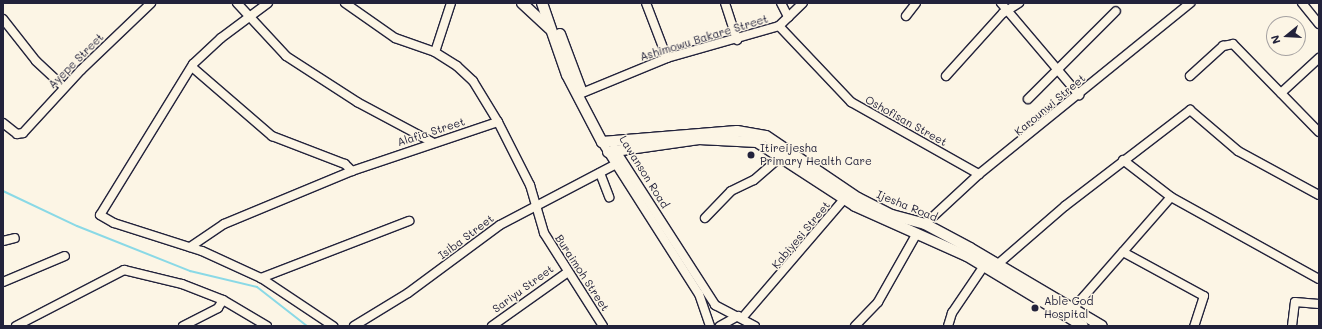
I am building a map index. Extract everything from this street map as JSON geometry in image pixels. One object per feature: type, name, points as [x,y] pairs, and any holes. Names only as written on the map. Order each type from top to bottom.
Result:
[{"type":"main road","points":[[522,3],[551,29]]},
{"type":"main road","name":"Lawanson Road","points":[[542,3],[567,75],[606,142]]},
{"type":"main road","name":"Lawanson Road","points":[[549,3],[582,93],[606,142]]},
{"type":"main road","name":"Ijesha Road","points":[[606,142],[699,136],[744,131],[766,136],[872,205],[925,224],[998,264],[1072,310],[1102,326]]},
{"type":"main road","name":"Ijesha Road","points":[[612,151],[699,136],[749,140],[782,156],[844,199],[984,266],[1082,326]]},
{"type":"street","name":"Ayepe Street","points":[[3,124],[17,134],[23,133],[64,87],[152,3]]},
{"type":"street","points":[[237,3],[250,15],[286,56],[357,102],[432,142]]},
{"type":"street","points":[[268,3],[250,15],[192,67],[100,215],[114,223],[190,247],[261,278],[333,326]]},
{"type":"street","points":[[345,3],[395,38],[435,52],[473,81],[498,122]]},
{"type":"street","points":[[435,52],[451,3]]},
{"type":"street","points":[[646,3],[667,58]]},
{"type":"street","points":[[725,3],[737,40]]},
{"type":"street","points":[[781,3],[788,17]]},
{"type":"street","name":"Ashimowu Bakare Street","points":[[582,93],[667,58],[737,40],[779,26],[802,3]]},
{"type":"street","points":[[906,16],[916,3]]},
{"type":"street","points":[[1001,3],[1010,12],[1018,27],[1079,95]]},
{"type":"street","points":[[946,76],[1003,13],[1010,12],[1019,3]]},
{"type":"street","name":"Karounwi Street","points":[[925,224],[980,174],[1079,95],[1190,3]]},
{"type":"street","points":[[1302,3],[1319,24]]},
{"type":"street","points":[[1028,99],[1059,71],[1116,11]]},
{"type":"street","points":[[3,19],[36,61],[64,87]]},
{"type":"street","name":"Oshofisan Street","points":[[779,26],[851,102],[980,174]]},
{"type":"street","points":[[1190,76],[1230,43],[1319,132]]},
{"type":"street","points":[[1281,93],[1319,58]]},
{"type":"street","points":[[192,67],[272,136],[345,164],[352,171]]},
{"type":"street","points":[[998,264],[1123,160],[1190,110],[1238,151],[1319,195]]},
{"type":"street","name":"Alafia Street","points":[[190,247],[224,224],[352,171],[432,142],[498,122]]},
{"type":"street","name":"Buraimoh Street","points":[[498,122],[538,208],[544,233],[603,326]]},
{"type":"street","name":"Lawanson Road","points":[[606,142],[715,305],[741,316],[755,326]]},
{"type":"street","points":[[612,151],[616,164],[699,294],[710,326]]},
{"type":"street","points":[[705,218],[731,191],[754,180],[782,156]]},
{"type":"street","points":[[1123,160],[1171,197],[1319,279]]},
{"type":"street","name":"Isiba Street","points":[[355,325],[408,294],[500,225],[538,208],[616,164]]},
{"type":"street","points":[[600,173],[609,197]]},
{"type":"street","points":[[1072,310],[1171,197]]},
{"type":"street","name":"Kabiyesi Street","points":[[741,316],[774,284],[844,199]]},
{"type":"street","points":[[261,278],[409,220]]},
{"type":"street","points":[[855,326],[878,302],[917,233]]},
{"type":"street","points":[[3,241],[15,238]]},
{"type":"street","points":[[1123,252],[1204,296],[1194,326]]},
{"type":"street","points":[[3,282],[65,256]]},
{"type":"street","points":[[949,326],[952,313],[984,266]]},
{"type":"street","points":[[16,326],[124,270],[182,284],[223,300],[267,326]]},
{"type":"street","name":"Sariyu Street","points":[[492,326],[568,272]]},
{"type":"street","points":[[183,326],[218,308],[223,300]]},
{"type":"street","points":[[1292,326],[1295,302],[1319,304]]},
{"type":"street","points":[[720,326],[741,316]]},
{"type":"waterway","points":[[3,191],[77,226],[190,271],[257,287],[307,326]]},
{"type":"place","name":"Itireijesha Primary Health Care","points":[[751,155]]},
{"type":"place","name":"Able God Hospital","points":[[1035,308]]}]
